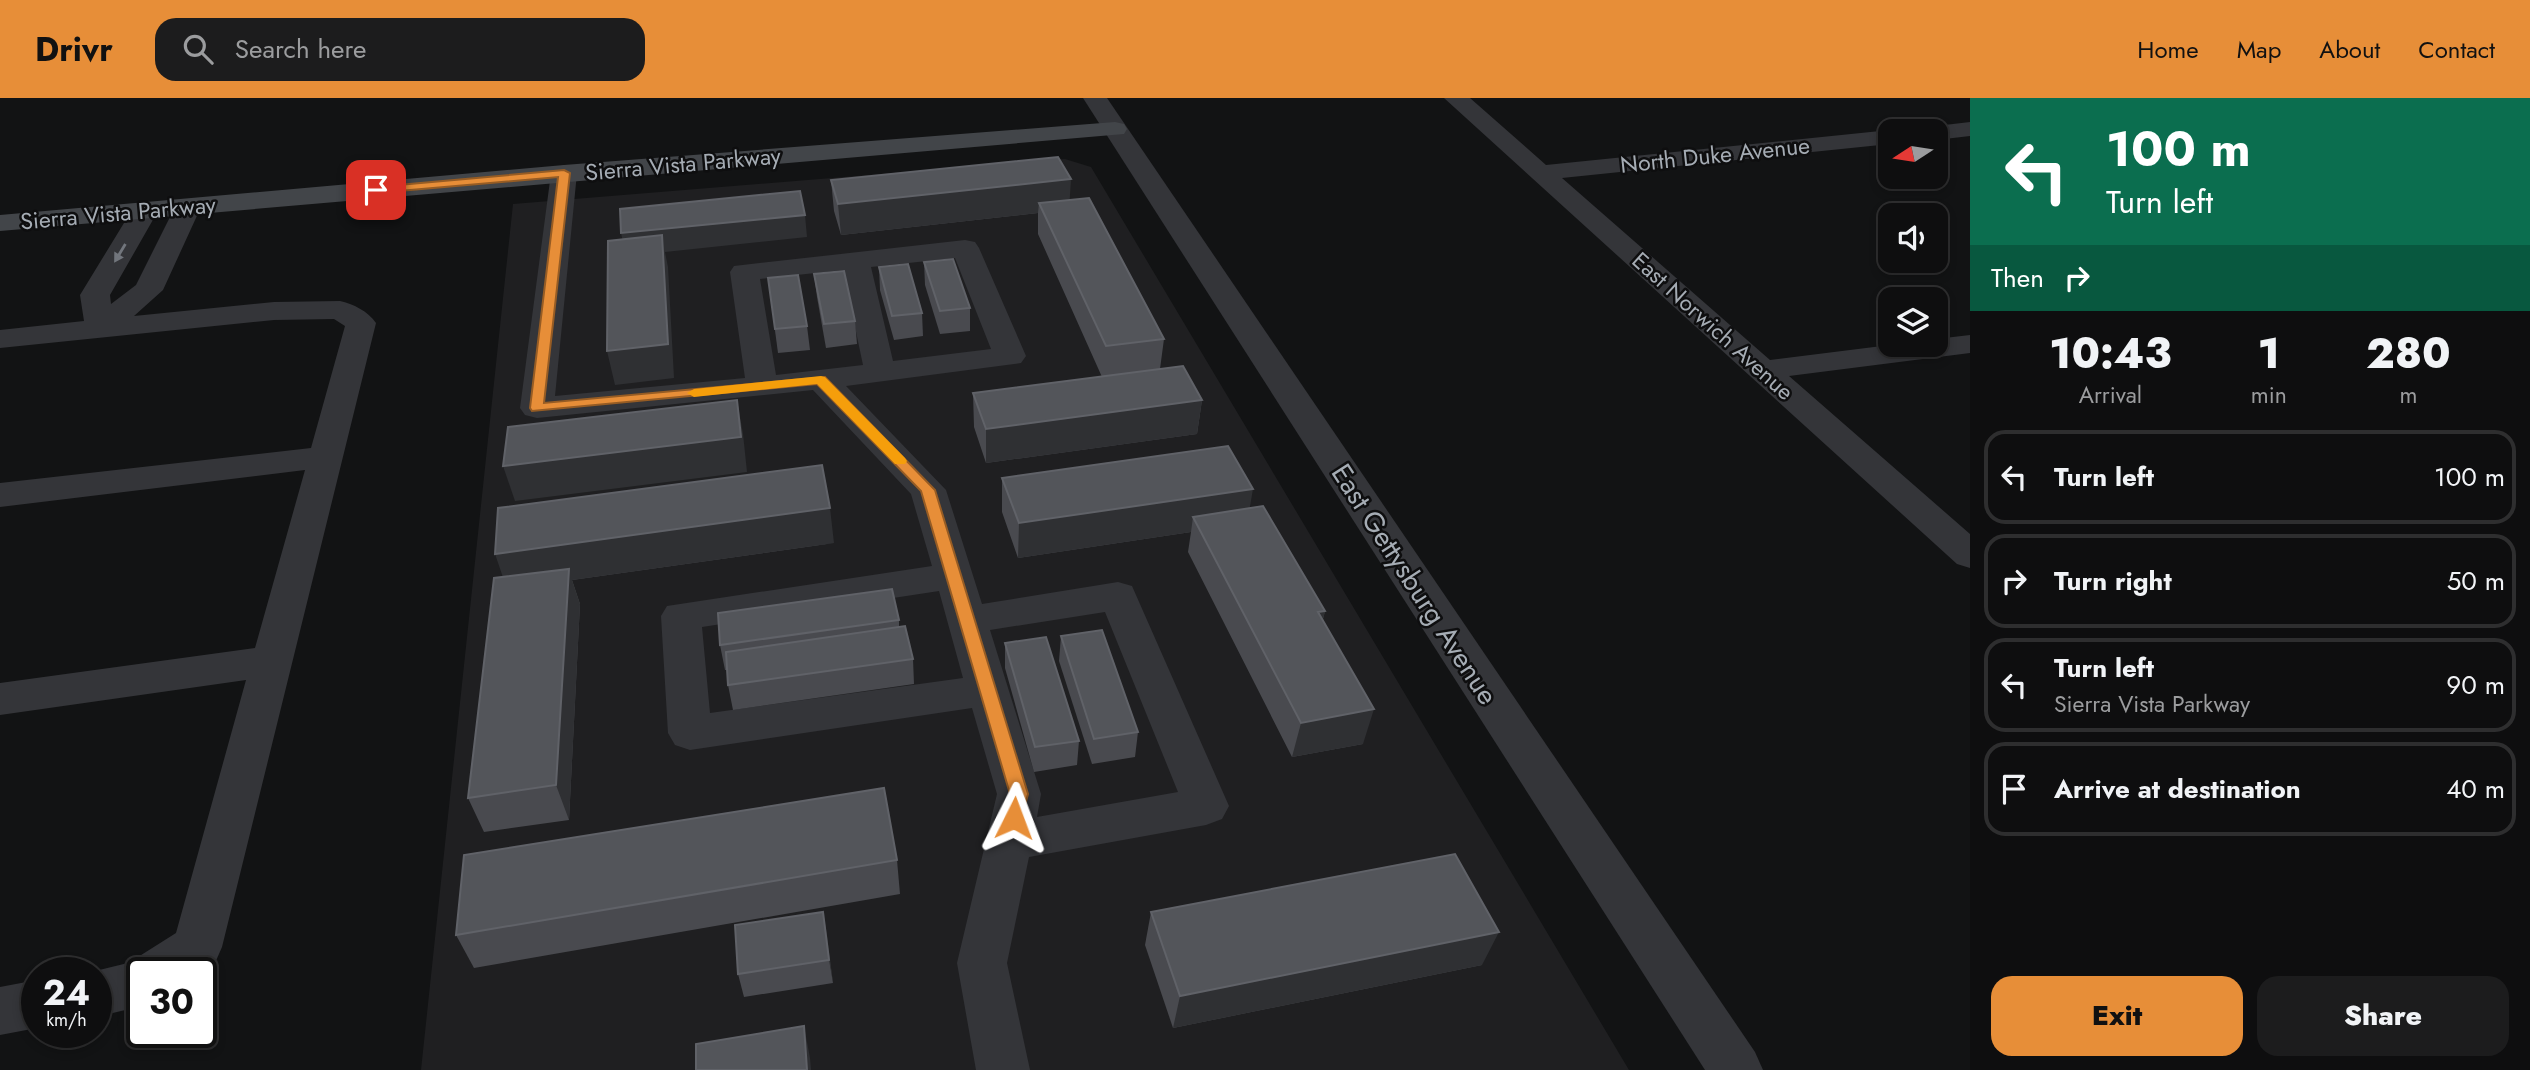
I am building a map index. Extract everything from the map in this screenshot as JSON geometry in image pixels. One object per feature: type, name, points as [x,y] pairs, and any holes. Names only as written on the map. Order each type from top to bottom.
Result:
[{"type":"main road","name":"Sierra Vista Parkway","points":[[0,223],[564,173],[1105,114]]},
{"type":"street","name":"East Norwich Avenue","points":[[1456,98],[1970,555]]},
{"type":"street","name":"East Gettysburg Avenue","points":[[1105,114],[1736,1070]]},
{"type":"street","points":[[1948,132],[1970,129]]},
{"type":"street","name":"North Duke Avenue","points":[[1540,173],[1878,138]]},
{"type":"street","points":[[564,173],[537,408],[762,386],[821,380],[1010,356],[965,248],[744,272],[762,386]]},
{"type":"street","points":[[100,328],[148,290],[188,207]]},
{"type":"street","points":[[100,328],[94,295],[145,211]]},
{"type":"street","points":[[855,260],[880,372]]},
{"type":"street","points":[[0,338],[274,311],[340,310],[361,323],[197,947],[181,957]]},
{"type":"street","points":[[1763,370],[1970,344]]},
{"type":"street","points":[[821,380],[928,490],[1019,794],[982,962],[1003,1070]]},
{"type":"street","points":[[0,495],[326,457]]},
{"type":"street","points":[[954,576],[681,616],[690,733],[988,691]]},
{"type":"street","points":[[967,620],[1118,596],[1206,806],[1009,841]]},
{"type":"street","points":[[0,699],[273,661]]},
{"type":"street","points":[[0,1011],[21,1007]]},
{"type":"shaded area","points":[[1065,159],[1091,167],[1629,1070],[421,1070],[513,204]]},
{"type":"building","points":[[1058,157],[1071,179],[838,204],[831,180]]},
{"type":"building","points":[[800,191],[805,215],[621,233],[620,209]]},
{"type":"building","points":[[1089,198],[1164,339],[1106,346],[1039,203]]},
{"type":"building","points":[[662,235],[668,344],[607,351],[608,241]]},
{"type":"building","points":[[953,259],[970,308],[940,311],[924,262]]},
{"type":"building","points":[[908,264],[922,313],[892,316],[879,267]]},
{"type":"building","points":[[844,271],[855,321],[824,324],[814,274]]},
{"type":"building","points":[[798,275],[807,326],[775,329],[768,278]]},
{"type":"building","points":[[1183,366],[1202,400],[986,429],[973,393]]},
{"type":"building","points":[[737,400],[741,437],[503,466],[508,427]]},
{"type":"building","points":[[1228,446],[1253,489],[1019,523],[1002,478]]},
{"type":"building","points":[[822,465],[830,508],[495,554],[498,508]]},
{"type":"building","points":[[1263,506],[1325,611],[1318,612],[1374,709],[1301,723],[1193,517]]},
{"type":"building","points":[[569,569],[556,785],[468,798],[494,578]]},
{"type":"building","points":[[892,589],[899,620],[720,645],[718,613]]},
{"type":"building","points":[[905,626],[913,659],[728,685],[726,652]]},
{"type":"building","points":[[1102,630],[1138,732],[1094,739],[1061,636]]},
{"type":"building","points":[[1046,637],[1079,741],[1035,747],[1005,643]]},
{"type":"building","points":[[884,788],[897,860],[456,935],[464,855]]},
{"type":"building","points":[[1455,854],[1499,932],[1180,996],[1151,912]]},
{"type":"building","points":[[823,912],[829,960],[738,974],[735,925]]},
{"type":"building","points":[[804,1026],[807,1070],[696,1070],[696,1044]]},
{"type":"slow traffic","points":[[694,393],[821,380],[900,461]]},
{"type":"route","points":[[376,190],[564,173],[537,408],[821,380],[928,490],[1019,794],[1014,818]]}]
